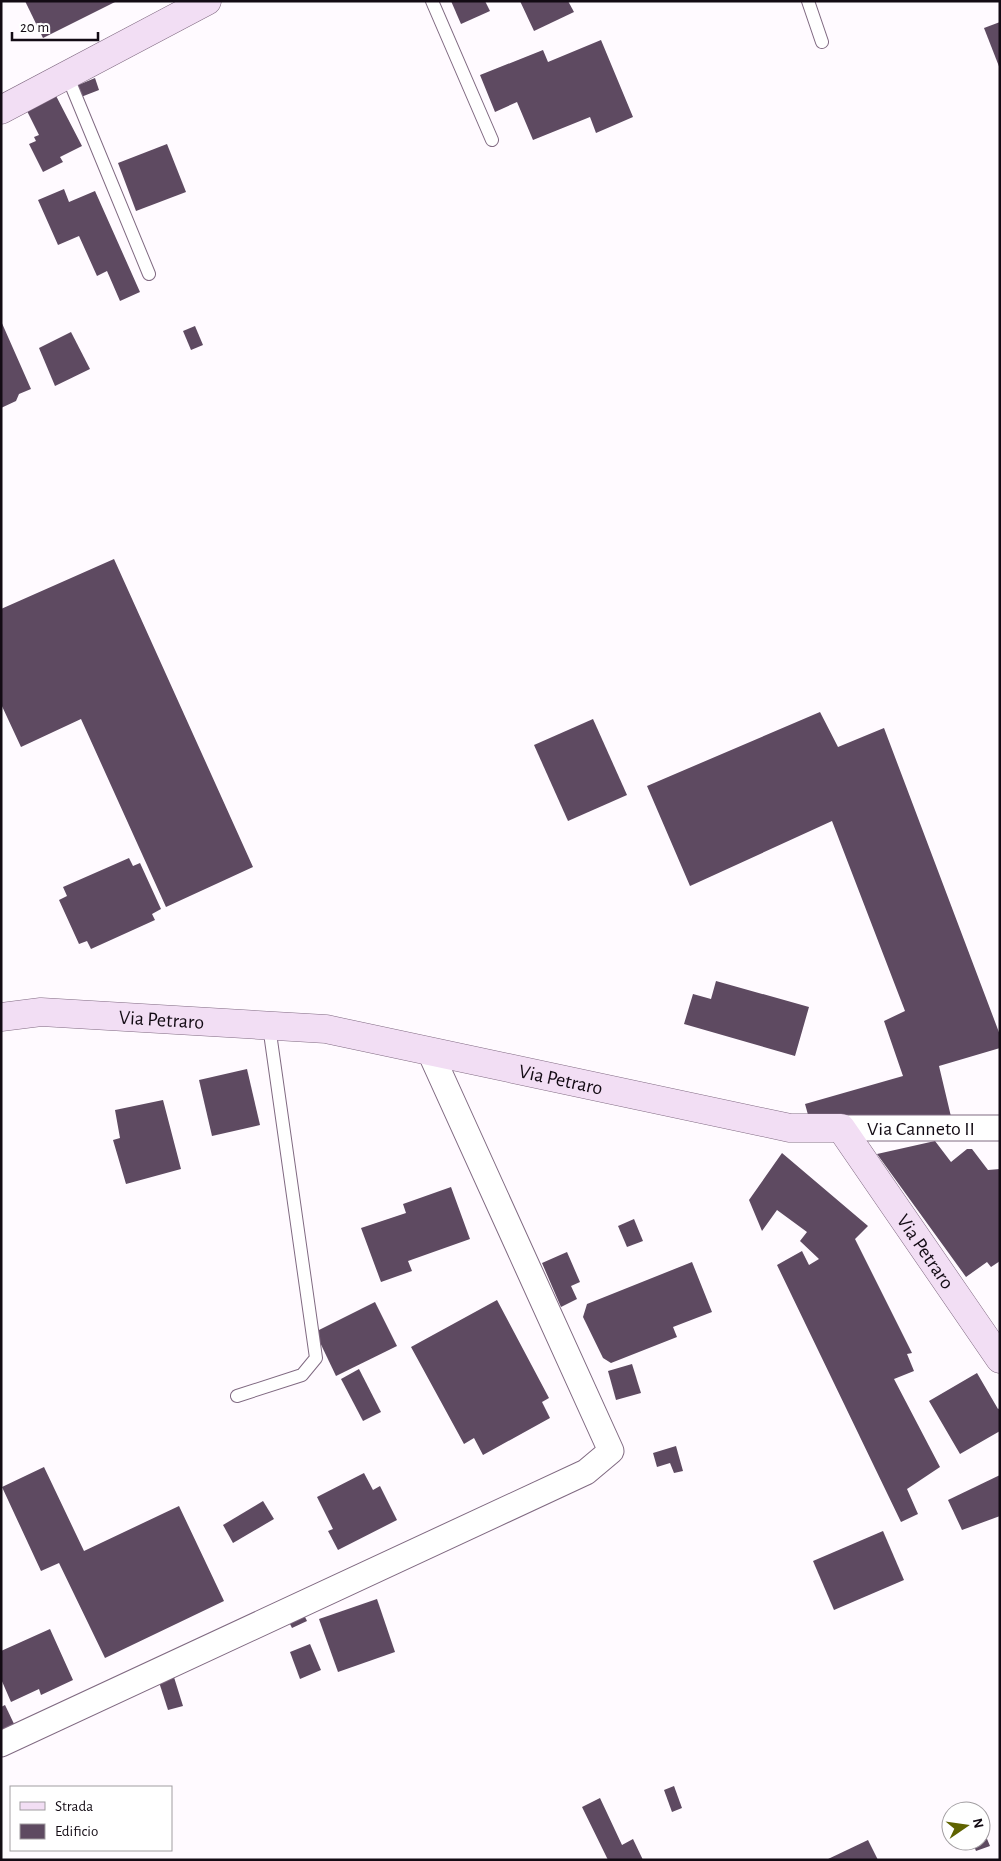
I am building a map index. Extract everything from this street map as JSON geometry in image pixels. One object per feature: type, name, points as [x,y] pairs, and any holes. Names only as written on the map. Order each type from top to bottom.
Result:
[{"type":"street","points":[[1,110],[208,1]]},
{"type":"street","name":"Via Petraro","points":[[1,1017],[41,1012],[326,1029],[790,1128],[841,1128],[1000,1359]]},
{"type":"street","points":[[1,1744],[586,1472],[611,1451],[430,1052]]},
{"type":"street","name":"Via Canneto II","points":[[841,1128],[1000,1128]]},
{"type":"lane","points":[[432,1],[492,140]]},
{"type":"lane","points":[[808,1],[822,42]]},
{"type":"lane","points":[[67,75],[149,274]]},
{"type":"lane","points":[[237,1396],[302,1375],[316,1358],[269,1026]]},
{"type":"building","points":[[25,1],[117,1],[43,38]]},
{"type":"building","points":[[451,1],[485,1],[490,11],[461,24]]},
{"type":"building","points":[[520,1],[568,1],[574,12],[534,31]]},
{"type":"building","points":[[1000,22],[1000,69],[984,28]]},
{"type":"building","points":[[601,40],[633,117],[596,133],[590,117],[533,140],[517,102],[495,112],[480,75],[543,50],[548,62]]},
{"type":"building","points":[[95,78],[99,90],[81,97],[76,86]]},
{"type":"building","points":[[53,90],[82,146],[60,157],[63,162],[43,172],[29,144],[36,141],[34,137],[39,135],[24,105]]},
{"type":"building","points":[[167,144],[186,192],[136,211],[118,163]]},
{"type":"building","points":[[64,189],[69,202],[95,191],[140,292],[120,301],[107,271],[97,276],[79,236],[58,245],[38,200]]},
{"type":"building","points":[[1,321],[31,389],[19,394],[16,401],[1,408]]},
{"type":"building","points":[[195,326],[203,345],[191,350],[183,331]]},
{"type":"building","points":[[71,332],[90,369],[55,386],[39,348]]},
{"type":"building","points":[[114,559],[253,867],[166,907],[81,719],[21,747],[1,704],[1,609]]},
{"type":"building","points":[[820,712],[838,747],[884,728],[1000,1035],[1000,1048],[939,1066],[953,1125],[812,1129],[805,1104],[903,1076],[884,1021],[905,1011],[832,821],[690,886],[647,786]]},
{"type":"building","points":[[593,719],[627,795],[568,821],[534,745]]},
{"type":"building","points":[[129,858],[133,866],[140,863],[161,909],[152,914],[155,920],[91,949],[87,941],[79,944],[59,900],[67,896],[63,887]]},
{"type":"building","points":[[716,981],[809,1007],[795,1056],[684,1024],[693,994],[711,999]]},
{"type":"building","points":[[247,1069],[260,1125],[212,1136],[199,1080]]},
{"type":"building","points":[[163,1100],[181,1169],[126,1184],[113,1140],[120,1138],[115,1110]]},
{"type":"building","points":[[935,1141],[951,1162],[967,1149],[972,1149],[988,1170],[1000,1169],[1000,1261],[991,1267],[987,1262],[966,1277],[877,1154]]},
{"type":"building","points":[[782,1153],[868,1226],[855,1239],[912,1353],[907,1354],[914,1371],[894,1379],[940,1467],[907,1489],[918,1514],[901,1522],[777,1265],[802,1251],[809,1265],[819,1259],[800,1241],[807,1232],[777,1210],[762,1231],[749,1200]]},
{"type":"building","points":[[451,1187],[470,1239],[408,1261],[412,1271],[381,1282],[361,1228],[406,1213],[403,1204]]},
{"type":"building","points":[[634,1219],[643,1241],[627,1247],[618,1226]]},
{"type":"building","points":[[567,1252],[580,1282],[571,1286],[577,1299],[561,1307],[542,1263]]},
{"type":"building","points":[[692,1262],[712,1312],[673,1327],[677,1337],[611,1363],[603,1358],[583,1317],[587,1304]]},
{"type":"building","points":[[497,1300],[549,1398],[542,1402],[550,1418],[483,1455],[474,1438],[464,1444],[411,1347]]},
{"type":"building","points":[[375,1302],[397,1346],[336,1376],[315,1332]]},
{"type":"building","points":[[632,1364],[641,1393],[616,1400],[608,1371]]},
{"type":"building","points":[[359,1369],[381,1412],[363,1421],[341,1379]]},
{"type":"building","points":[[977,1373],[998,1409],[1000,1408],[1000,1431],[960,1454],[929,1401]]},
{"type":"building","points":[[676,1446],[683,1471],[674,1473],[670,1463],[657,1467],[653,1453]]},
{"type":"building","points":[[44,1467],[84,1551],[179,1506],[224,1601],[105,1658],[59,1563],[41,1571],[2,1487]]},
{"type":"building","points":[[364,1473],[373,1490],[380,1486],[397,1520],[338,1550],[328,1531],[333,1529],[317,1497]]},
{"type":"building","points":[[1000,1475],[1000,1516],[962,1530],[948,1500]]},
{"type":"building","points":[[263,1501],[274,1519],[233,1543],[223,1525]]},
{"type":"building","points":[[883,1531],[904,1580],[834,1610],[813,1561]]},
{"type":"building","points":[[377,1599],[395,1652],[338,1672],[319,1619]]},
{"type":"building","points":[[301,1609],[307,1621],[292,1628],[286,1616]]},
{"type":"building","points":[[50,1629],[73,1680],[41,1695],[39,1689],[11,1702],[1,1679],[1,1651]]},
{"type":"building","points":[[310,1644],[321,1670],[300,1679],[290,1652]]},
{"type":"building","points":[[173,1674],[183,1706],[168,1710],[158,1679]]},
{"type":"building","points":[[5,1705],[16,1728],[1,1735],[1,1707]]},
{"type":"building","points":[[674,1786],[682,1808],[672,1812],[664,1790]]},
{"type":"building","points":[[600,1798],[622,1845],[633,1839],[643,1860],[608,1860],[582,1807]]},
{"type":"building","points":[[868,1840],[878,1860],[826,1860]]}]
